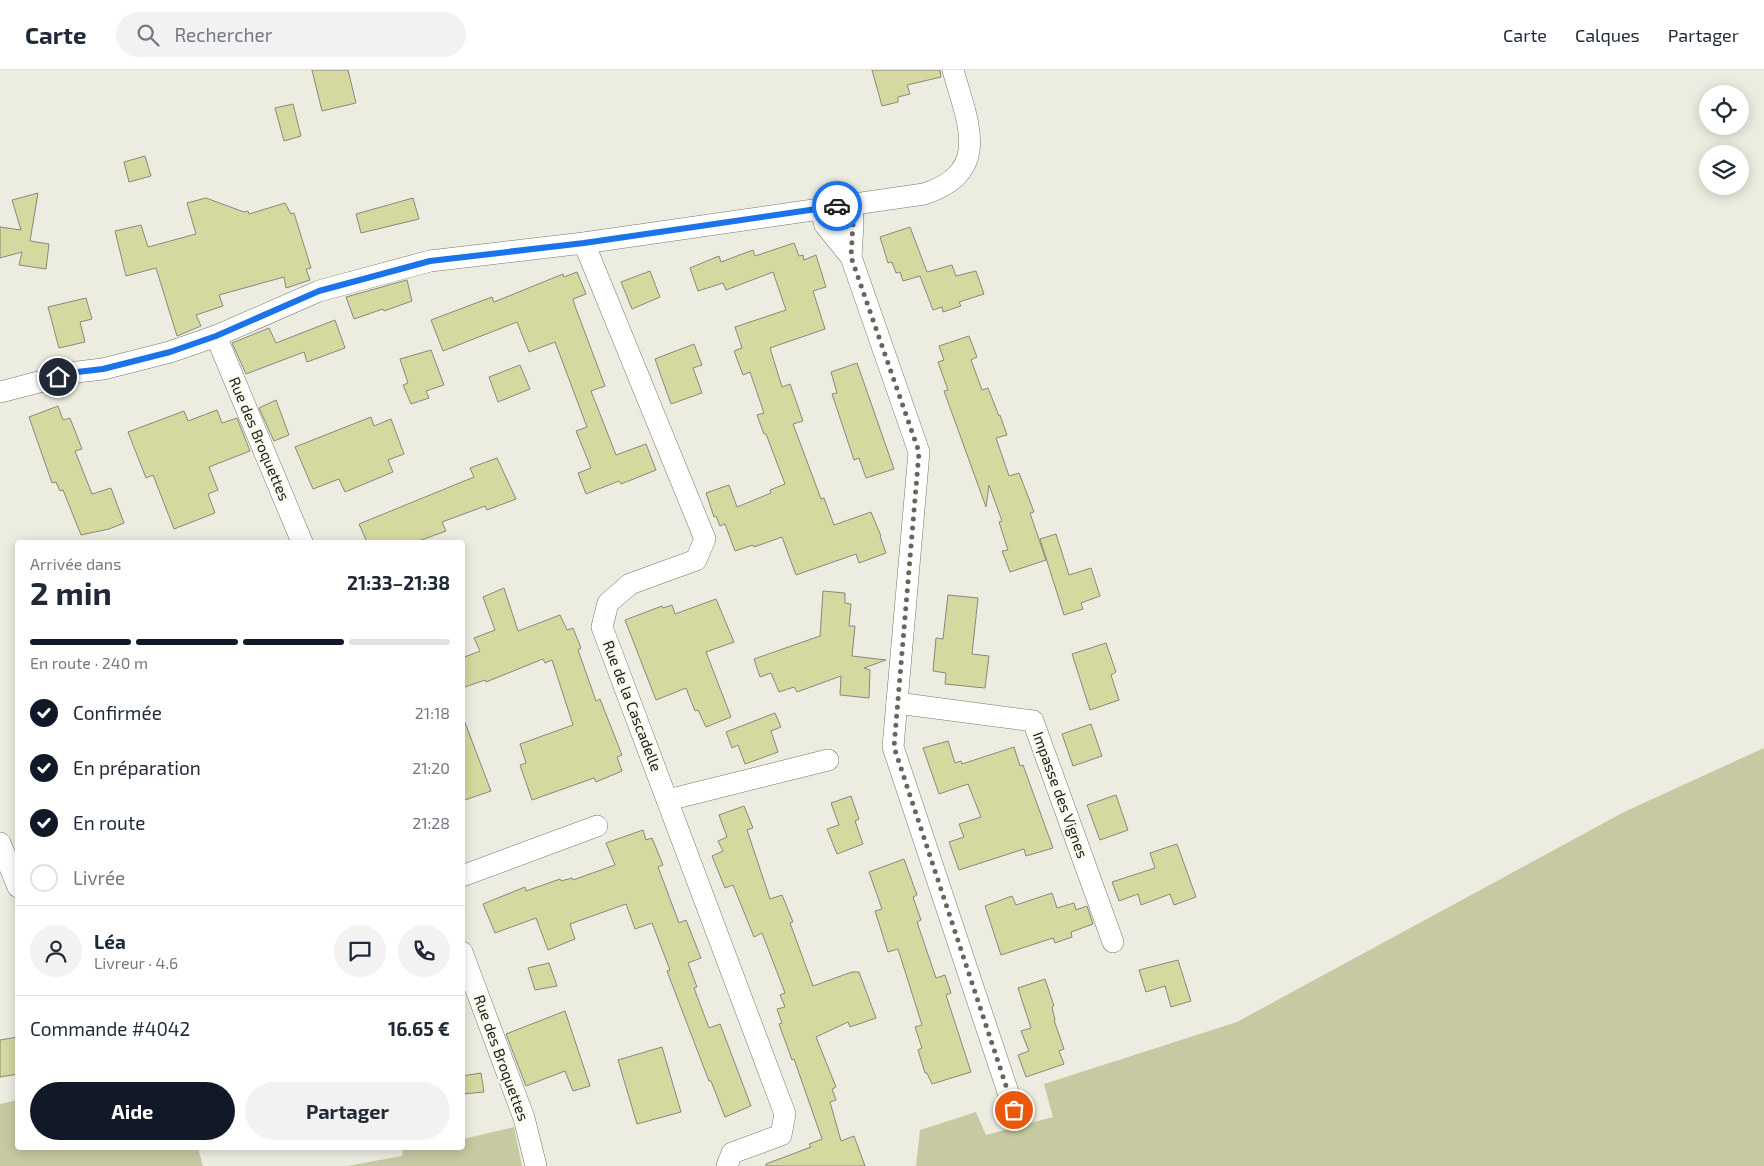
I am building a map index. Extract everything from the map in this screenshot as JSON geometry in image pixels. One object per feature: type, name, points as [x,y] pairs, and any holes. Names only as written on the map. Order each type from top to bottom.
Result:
[{"type":"street","points":[[0,392],[77,372],[103,369],[170,352],[216,336],[319,291],[430,261],[584,243],[924,194],[939,189],[962,169],[968,159],[971,139],[953,70]]},
{"type":"street","points":[[851,257],[852,204]]},
{"type":"street","points":[[820,208],[825,225],[851,257],[919,452],[894,747],[1014,1110]]},
{"type":"street","name":"Rue de la Cascadelle","points":[[584,243],[705,538],[696,560],[630,584],[608,603],[602,628],[786,1114],[780,1135],[732,1153],[727,1166]]},
{"type":"street","name":"Rue des Broquettes","points":[[216,336],[301,540]]},
{"type":"street","name":"Impasse des Vignes","points":[[897,703],[1033,721],[1112,942]]},
{"type":"street","points":[[668,800],[828,760]]},
{"type":"street","points":[[465,875],[597,826]]},
{"type":"street","points":[[0,843],[15,880]]},
{"type":"street","name":"Rue des Broquettes","points":[[465,960],[524,1118],[536,1166]]},
{"type":"green space","points":[[1764,748],[1764,1166],[916,1166],[920,1130],[976,1112],[986,1135],[1053,1117],[1044,1084],[1237,1022],[1624,812]]},
{"type":"green space","points":[[15,1100],[15,1150],[199,1150],[203,1166],[0,1166],[0,1104]]},
{"type":"green space","points":[[514,1127],[522,1166],[347,1166],[402,1156],[403,1150],[465,1150],[465,1139]]},
{"type":"building","points":[[312,70],[348,70],[356,103],[322,111]]},
{"type":"building","points":[[872,70],[940,70],[941,77],[907,85],[910,94],[898,97],[898,102],[882,106]]},
{"type":"building","points":[[293,104],[301,136],[284,141],[275,108]]},
{"type":"building","points":[[145,156],[151,176],[129,182],[124,162]]},
{"type":"building","points":[[38,193],[30,241],[49,244],[46,269],[19,265],[22,252],[0,258],[0,227],[21,230],[12,200]]},
{"type":"building","points":[[206,198],[244,212],[248,211],[249,214],[285,203],[291,214],[294,213],[311,268],[306,269],[310,280],[286,288],[284,277],[219,295],[223,306],[196,315],[201,326],[177,336],[156,268],[126,276],[115,231],[141,225],[148,247],[196,234],[187,203]]},
{"type":"building","points":[[413,198],[419,219],[361,233],[356,214]]},
{"type":"building","points":[[910,227],[927,272],[952,265],[956,276],[976,271],[984,294],[959,302],[961,306],[943,312],[942,307],[933,310],[920,276],[903,281],[900,272],[896,273],[892,262],[888,263],[880,237]]},
{"type":"building","points":[[794,243],[799,256],[803,255],[804,260],[816,255],[826,287],[813,291],[825,329],[770,348],[782,387],[790,384],[803,421],[793,424],[821,499],[824,498],[834,525],[871,512],[886,553],[859,563],[856,554],[796,575],[782,537],[754,547],[753,545],[735,551],[725,524],[720,526],[716,516],[714,517],[706,493],[729,485],[737,507],[771,493],[770,490],[785,484],[757,415],[764,413],[750,372],[743,375],[734,351],[742,348],[735,327],[786,310],[773,272],[726,290],[723,283],[698,291],[690,268],[719,256],[721,262],[753,250],[755,256]]},
{"type":"building","points":[[650,271],[660,297],[632,309],[621,282]]},
{"type":"building","points":[[577,272],[586,294],[573,299],[605,386],[591,391],[616,455],[646,444],[656,470],[621,484],[619,481],[586,494],[578,473],[591,468],[576,431],[587,427],[555,342],[529,352],[517,322],[443,351],[431,320],[492,297],[494,302],[563,274],[564,277]]},
{"type":"building","points":[[407,280],[412,301],[354,319],[346,297]]},
{"type":"building","points":[[86,298],[92,319],[80,322],[85,342],[59,348],[48,307]]},
{"type":"building","points":[[335,320],[345,348],[307,362],[304,352],[246,374],[232,343],[269,328],[276,343]]},
{"type":"building","points":[[969,336],[977,357],[971,360],[982,390],[988,388],[1007,435],[996,438],[1009,476],[1019,473],[1034,512],[1030,513],[1046,560],[1010,572],[1002,551],[1008,550],[999,522],[1002,521],[989,485],[986,507],[944,391],[948,390],[938,362],[944,360],[939,346]]},
{"type":"building","points":[[694,344],[702,365],[693,368],[702,393],[671,404],[655,359]]},
{"type":"building","points":[[431,350],[444,385],[426,391],[429,398],[411,404],[403,385],[408,383],[400,359]]},
{"type":"building","points":[[857,363],[894,469],[866,478],[859,458],[854,460],[832,394],[837,393],[831,372]]},
{"type":"building","points":[[520,365],[530,389],[498,402],[489,377]]},
{"type":"building","points":[[276,400],[289,435],[274,441],[259,408]]},
{"type":"building","points":[[58,406],[63,420],[70,418],[82,449],[75,451],[92,494],[111,488],[124,523],[109,529],[81,535],[63,490],[60,491],[56,482],[52,483],[29,417]]},
{"type":"building","points":[[217,410],[222,423],[237,418],[250,451],[209,467],[218,490],[208,494],[215,513],[174,529],[153,475],[146,478],[128,432],[184,411],[188,421]]},
{"type":"building","points":[[371,417],[374,426],[391,419],[404,454],[388,460],[393,472],[345,492],[339,479],[313,489],[295,447]]},
{"type":"building","points":[[497,458],[516,499],[487,510],[485,506],[442,522],[446,531],[421,540],[366,540],[359,524],[474,477],[470,468]]},
{"type":"building","points":[[1056,534],[1069,575],[1091,568],[1100,596],[1081,603],[1083,609],[1064,615],[1040,539]]},
{"type":"building","points":[[504,588],[518,631],[560,615],[567,630],[573,628],[581,648],[578,650],[596,701],[600,699],[622,755],[617,757],[622,771],[596,782],[594,778],[532,800],[520,765],[526,763],[520,744],[573,725],[552,660],[545,663],[543,659],[486,682],[485,680],[465,687],[465,657],[480,651],[474,638],[495,630],[483,597]]},
{"type":"building","points":[[823,591],[845,593],[845,603],[851,604],[849,626],[855,626],[852,656],[886,660],[864,668],[870,670],[869,698],[840,695],[841,676],[797,692],[794,687],[779,692],[771,673],[760,677],[754,659],[820,636]]},
{"type":"building","points":[[948,595],[978,598],[972,654],[989,656],[985,688],[945,684],[946,673],[933,671],[936,638],[943,639]]},
{"type":"building","points":[[716,599],[734,642],[706,652],[731,717],[706,727],[698,710],[695,711],[686,688],[656,700],[625,620],[662,606],[663,608],[672,605],[675,614]]},
{"type":"building","points":[[1106,643],[1116,672],[1111,675],[1119,700],[1090,710],[1072,654]]},
{"type":"building","points":[[775,713],[781,727],[771,731],[778,752],[745,764],[738,745],[732,748],[726,732]]},
{"type":"building","points":[[465,723],[491,791],[465,800]]},
{"type":"building","points":[[1091,724],[1102,756],[1073,766],[1062,734]]},
{"type":"building","points":[[948,741],[955,763],[961,761],[962,764],[1014,747],[1020,766],[1023,765],[1053,848],[1026,856],[1024,849],[959,870],[949,842],[964,837],[959,824],[981,817],[968,784],[939,794],[923,748]]},
{"type":"building","points":[[1116,795],[1128,830],[1100,840],[1087,805]]},
{"type":"building","points":[[851,796],[859,819],[855,821],[863,844],[837,854],[827,829],[839,825],[831,803]]},
{"type":"building","points":[[744,806],[753,828],[747,830],[770,899],[782,895],[793,922],[790,923],[813,986],[852,972],[859,972],[876,1018],[850,1027],[848,1022],[816,1037],[836,1087],[832,1089],[836,1100],[830,1102],[841,1141],[854,1136],[865,1166],[766,1166],[766,1164],[811,1147],[809,1144],[822,1139],[794,1059],[792,1060],[779,1024],[782,1023],[777,1009],[785,1007],[780,995],[785,993],[762,933],[754,937],[733,885],[725,888],[712,856],[723,851],[718,841],[727,837],[719,815]]},
{"type":"building","points":[[643,830],[646,840],[652,838],[663,865],[658,867],[679,923],[686,920],[701,958],[688,963],[697,987],[694,988],[709,1028],[720,1024],[751,1106],[725,1117],[711,1081],[709,1081],[667,971],[670,970],[652,923],[635,929],[626,904],[570,924],[575,939],[548,950],[536,918],[495,933],[483,904],[525,887],[526,891],[560,879],[561,881],[572,878],[573,880],[615,865],[606,843]]},
{"type":"building","points":[[1177,844],[1196,897],[1174,905],[1170,894],[1141,905],[1138,894],[1119,901],[1112,882],[1155,868],[1150,853]]},
{"type":"building","points":[[904,859],[917,895],[913,897],[921,920],[917,922],[936,978],[945,975],[951,993],[946,995],[971,1072],[932,1084],[927,1073],[925,1073],[918,1050],[922,1048],[915,1027],[922,1025],[898,949],[888,952],[875,911],[882,909],[869,872]]},
{"type":"building","points":[[1052,893],[1057,908],[1074,903],[1076,910],[1087,906],[1093,924],[1071,932],[1072,937],[1055,943],[1053,938],[1001,955],[985,906],[1012,896],[1016,905]]},
{"type":"building","points":[[1178,960],[1191,1001],[1171,1007],[1165,986],[1146,992],[1139,970]]},
{"type":"building","points":[[549,963],[557,986],[535,990],[528,968]]},
{"type":"building","points":[[1045,979],[1054,1006],[1052,1007],[1054,1020],[1064,1049],[1059,1051],[1064,1064],[1026,1077],[1018,1055],[1029,1051],[1021,1031],[1031,1028],[1018,988]]},
{"type":"building","points":[[565,1011],[590,1086],[573,1091],[565,1071],[526,1086],[506,1034]]},
{"type":"building","points":[[15,1038],[15,1074],[0,1077],[0,1040]]},
{"type":"building","points":[[662,1047],[681,1112],[637,1124],[618,1060]]},
{"type":"building","points":[[481,1073],[484,1092],[465,1094],[465,1076]]},
{"type":"way so far","points":[[837,206],[852,204],[851,257],[919,452],[894,747],[1014,1110]]},
{"type":"route","points":[[58,377],[77,372],[103,369],[170,352],[216,336],[319,291],[430,261],[584,243],[837,206]]}]
